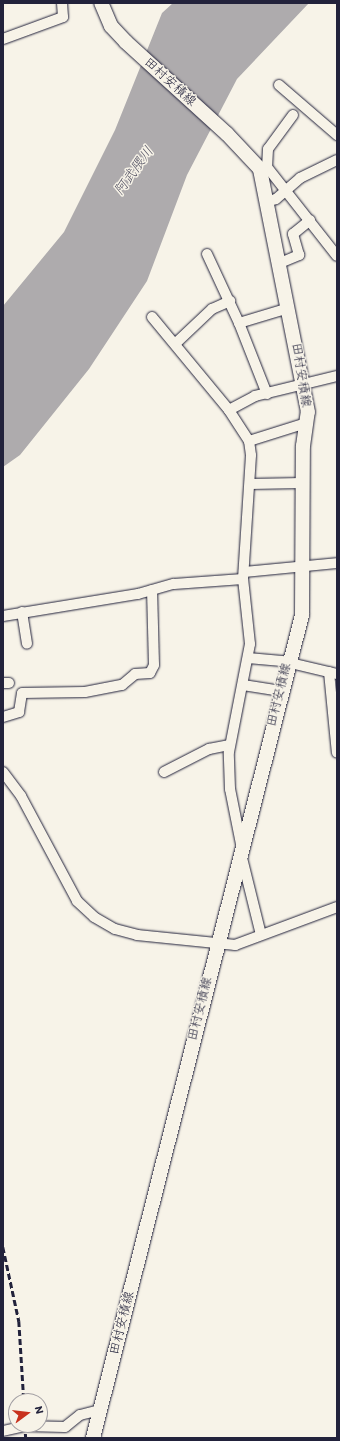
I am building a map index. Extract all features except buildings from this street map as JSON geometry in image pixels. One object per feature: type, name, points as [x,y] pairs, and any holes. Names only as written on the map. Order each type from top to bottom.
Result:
[{"type":"main road","name":"田村安積線","points":[[93,1438],[287,663],[302,615],[302,483],[306,423],[305,385],[269,201],[260,169],[227,134],[137,52],[111,26],[101,3]]},
{"type":"street","points":[[3,39],[62,17],[62,3]]},
{"type":"street","points":[[279,85],[337,135]]},
{"type":"street","points":[[293,115],[266,155],[267,167],[337,256]]},
{"type":"street","points":[[269,201],[286,191],[300,178],[337,160]]},
{"type":"street","points":[[280,263],[299,255],[293,234],[310,220]]},
{"type":"street","points":[[206,254],[230,301],[267,394]]},
{"type":"street","points":[[176,343],[212,309],[230,301]]},
{"type":"street","points":[[239,323],[289,308]]},
{"type":"street","points":[[152,317],[176,343],[229,410],[249,441],[250,484],[244,575],[250,627],[248,658],[229,745],[230,789],[241,847],[261,935]]},
{"type":"street","points":[[229,410],[267,394],[337,376]]},
{"type":"street","points":[[249,441],[306,423]]},
{"type":"street","points":[[250,484],[302,483]]},
{"type":"street","points":[[3,616],[152,590],[174,584],[302,566],[337,563]]},
{"type":"street","points":[[3,717],[19,712],[22,693],[85,692],[122,685],[135,674],[150,672],[154,662],[152,590]]},
{"type":"street","points":[[22,612],[28,644]]},
{"type":"street","points":[[248,658],[287,663],[333,673],[337,753]]},
{"type":"street","points":[[243,685],[280,691]]},
{"type":"street","points":[[164,772],[209,749],[229,745]]},
{"type":"street","points":[[3,772],[20,796],[70,891],[83,909],[124,932],[216,944],[240,944],[337,907]]},
{"type":"street","points":[[3,1431],[25,1426],[65,1427],[80,1415],[100,1410]]},
{"type":"water","name":"阿武隈川","points":[[173,3],[309,3],[237,79],[187,175],[147,281],[89,369],[20,455],[3,467],[3,306],[64,232],[115,130],[162,13]]},
{"type":"railway","points":[[3,1247],[19,1321],[24,1393]]},
{"type":"railway","points":[[26,1433],[26,1438]]}]
